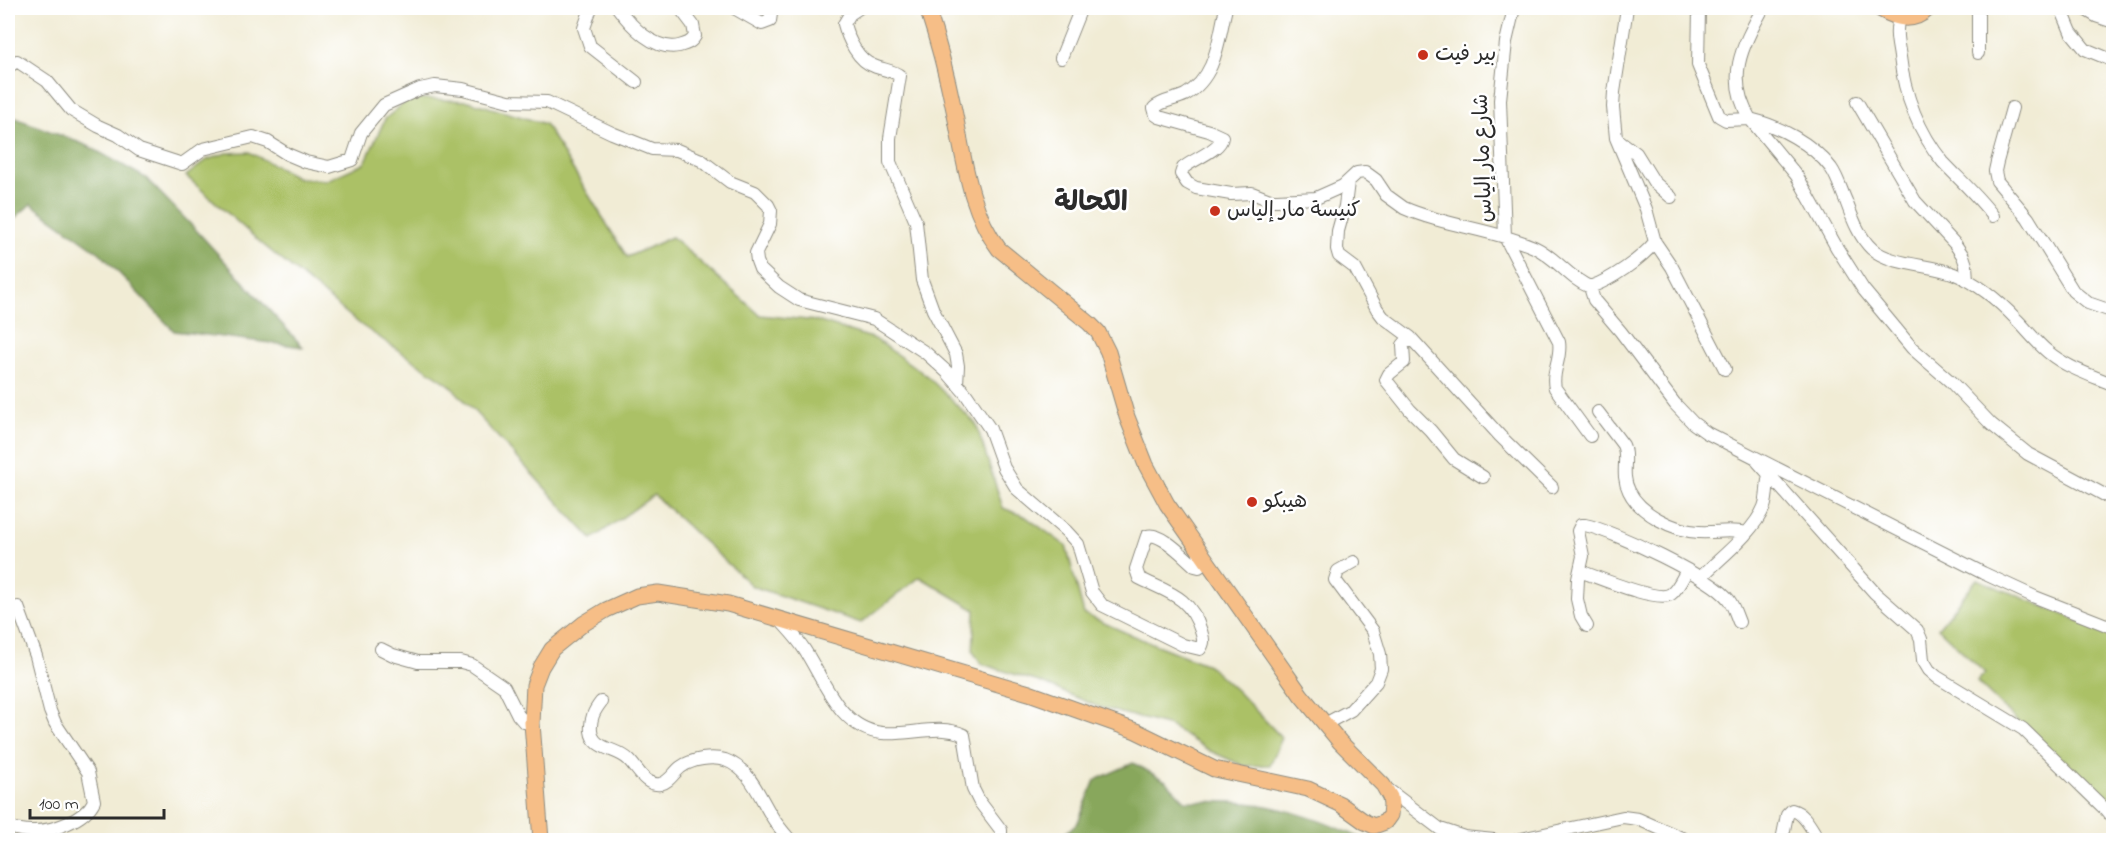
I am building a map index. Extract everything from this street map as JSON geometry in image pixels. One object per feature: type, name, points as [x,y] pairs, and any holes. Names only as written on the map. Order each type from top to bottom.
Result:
[{"type":"highway","points":[[1881,8],[1900,17],[1909,18],[1927,8]]},
{"type":"main road","points":[[541,840],[532,723],[534,685],[542,667],[552,649],[583,624],[606,610],[637,596],[658,593],[728,604],[1029,693],[1136,731],[1214,769],[1308,789],[1340,804],[1374,826],[1385,822],[1390,814],[1390,797],[1383,785],[1301,695],[1179,523],[1146,465],[1127,417],[1108,352],[1098,332],[999,249],[988,235],[979,217],[927,8]]},
{"type":"street","points":[[591,8],[584,28],[590,45],[636,82]]},
{"type":"street","points":[[618,8],[647,37],[658,44],[676,47],[687,44],[694,36],[693,25],[680,8]]},
{"type":"street","points":[[734,8],[762,24],[770,21],[770,8]]},
{"type":"street","points":[[860,8],[849,14],[844,24],[849,39],[865,62],[901,77],[890,138],[890,162],[916,222],[922,280],[933,310],[956,354],[957,383]]},
{"type":"street","points":[[1061,58],[1081,8]]},
{"type":"street","points":[[1226,8],[1214,60],[1208,74],[1185,95],[1154,108],[1159,117],[1222,137],[1222,142],[1217,148],[1183,168],[1181,174],[1187,183],[1196,188],[1232,195],[1252,193],[1270,200],[1316,198],[1336,190],[1357,173],[1365,172],[1376,180],[1386,195],[1404,208],[1536,248],[1556,261],[1577,282],[1590,287],[1602,283],[1647,252],[1655,242]]},
{"type":"street","name":"شارع مار إلياس","points":[[1505,237],[1500,100],[1506,42],[1514,8]]},
{"type":"street","points":[[1627,8],[1614,92],[1613,107],[1617,138],[1646,209],[1655,242],[1671,267],[1725,369]]},
{"type":"street","points":[[1699,8],[1697,59],[1719,116],[1726,120],[1750,119],[1782,132],[1821,157],[1836,178],[1857,226],[1875,251],[1888,257],[1953,273],[1967,280],[2006,310],[2046,351],[2114,385]]},
{"type":"street","points":[[1763,8],[1741,54],[1737,74],[1739,95],[1750,119],[1797,176],[1854,276],[1911,348],[1951,382],[1992,424],[2028,454],[2114,500]]},
{"type":"street","points":[[1978,8],[1978,53]]},
{"type":"street","points":[[2061,8],[2071,32],[2085,49],[2114,61]]},
{"type":"street","points":[[2083,8],[2114,22]]},
{"type":"street","points":[[1900,17],[1896,27],[1900,61],[1907,93],[1919,124],[1935,152],[1976,194],[1993,216]]},
{"type":"street","points":[[8,67],[17,61],[47,81],[71,110],[139,150],[182,164],[203,149],[253,137],[268,142],[287,154],[329,167],[352,160],[361,133],[384,105],[420,89],[435,86],[463,89],[509,101],[547,102],[652,149],[677,150],[701,160],[730,182],[761,196],[771,211],[770,225],[756,253],[760,269],[770,279],[799,300],[881,322],[935,360],[957,383],[990,429],[1004,468],[1017,489],[1078,544],[1092,592],[1102,605],[1183,645],[1200,648],[1204,640],[1194,612],[1187,603],[1176,595],[1139,578],[1136,569],[1147,536],[1153,534],[1162,538],[1199,567],[1202,564],[1197,549]]},
{"type":"street","points":[[1857,102],[1915,201],[1963,256],[1967,280]]},
{"type":"street","points":[[2012,108],[1995,171],[1997,181],[2028,218],[2073,291],[2088,303],[2114,312]]},
{"type":"street","points":[[1617,138],[1636,153],[1654,182],[1671,197]]},
{"type":"street","points":[[1348,182],[1345,206],[1338,231],[1339,256],[1355,268],[1377,309],[1410,337],[1500,436],[1552,487]]},
{"type":"street","points":[[1505,237],[1559,342],[1560,354],[1553,378],[1555,388],[1590,436]]},
{"type":"street","points":[[1590,287],[1594,300],[1684,414],[1707,433],[1992,577],[2035,597],[2114,628]]},
{"type":"street","points":[[1410,337],[1403,345],[1404,362],[1389,374],[1386,380],[1454,459],[1483,477]]},
{"type":"street","points":[[1598,412],[1623,445],[1625,450],[1623,471],[1629,492],[1646,509],[1681,530],[1710,532],[1732,530],[1746,533]]},
{"type":"street","points":[[1756,459],[1875,593],[1917,630],[1921,639],[1923,660],[1929,670],[1936,677],[2023,729],[2114,820]]},
{"type":"street","points":[[1701,577],[1746,533],[1761,513],[1765,505],[1769,475]]},
{"type":"street","points":[[1587,626],[1581,616],[1577,599],[1583,556],[1578,531],[1581,525],[1618,537],[1701,577],[1729,600],[1739,622]]},
{"type":"street","points":[[1325,724],[1351,710],[1376,682],[1381,669],[1380,654],[1372,631],[1335,580],[1338,572],[1354,562]]},
{"type":"street","points":[[1580,571],[1650,595],[1663,597],[1672,593],[1687,570]]},
{"type":"street","points":[[8,827],[30,831],[54,828],[85,814],[94,801],[94,792],[88,772],[55,723],[50,711],[36,656],[18,607]]},
{"type":"street","points":[[780,620],[804,648],[824,684],[847,717],[856,723],[881,733],[934,730],[953,731],[964,735],[973,789],[979,801],[999,826],[1001,837],[990,840]]},
{"type":"street","points":[[381,649],[418,662],[472,665],[504,687],[518,715],[524,722],[532,723]]},
{"type":"street","points":[[601,702],[594,711],[591,726],[593,740],[597,744],[627,758],[640,775],[660,784],[668,781],[680,767],[692,762],[706,759],[724,760],[744,771],[771,816],[790,840]]},
{"type":"street","points":[[1383,785],[1440,829],[1464,837],[1494,840]]},
{"type":"street","points":[[1782,840],[1786,814],[1792,810],[1799,812],[1819,840]]},
{"type":"street","points":[[1517,840],[1623,817],[1638,819],[1686,840]]},
{"type":"green space","points":[[410,98],[468,101],[545,124],[627,257],[672,237],[760,315],[817,321],[875,339],[927,376],[976,424],[1003,508],[1026,517],[1066,546],[1084,614],[1208,665],[1237,691],[1282,738],[1270,765],[1244,766],[1210,751],[1170,726],[1099,707],[1042,683],[982,664],[973,652],[975,610],[920,577],[861,623],[752,586],[654,495],[592,539],[450,385],[361,325],[261,243],[186,176],[207,160],[226,153],[249,152],[298,178],[327,180],[365,163],[385,119]]},
{"type":"green space","points":[[8,115],[88,146],[146,178],[303,347],[174,331],[100,253],[31,204],[8,224]]},
{"type":"green space","points":[[1977,579],[2113,635],[2113,815],[1977,682],[1985,673],[1938,628]]},
{"type":"green space","points":[[1133,763],[1166,781],[1185,801],[1238,802],[1276,808],[1322,822],[1365,840],[1058,840],[1078,822],[1095,780]]},
{"type":"place","name":"بير فيت","points":[[1423,55]]},
{"type":"place","name":"كنيسة مار إلياس","points":[[1215,211]]},
{"type":"place","name":"هيبكو","points":[[1252,502]]},
{"type":"district","name":"الكحالة","points":[[1091,203]]}]
